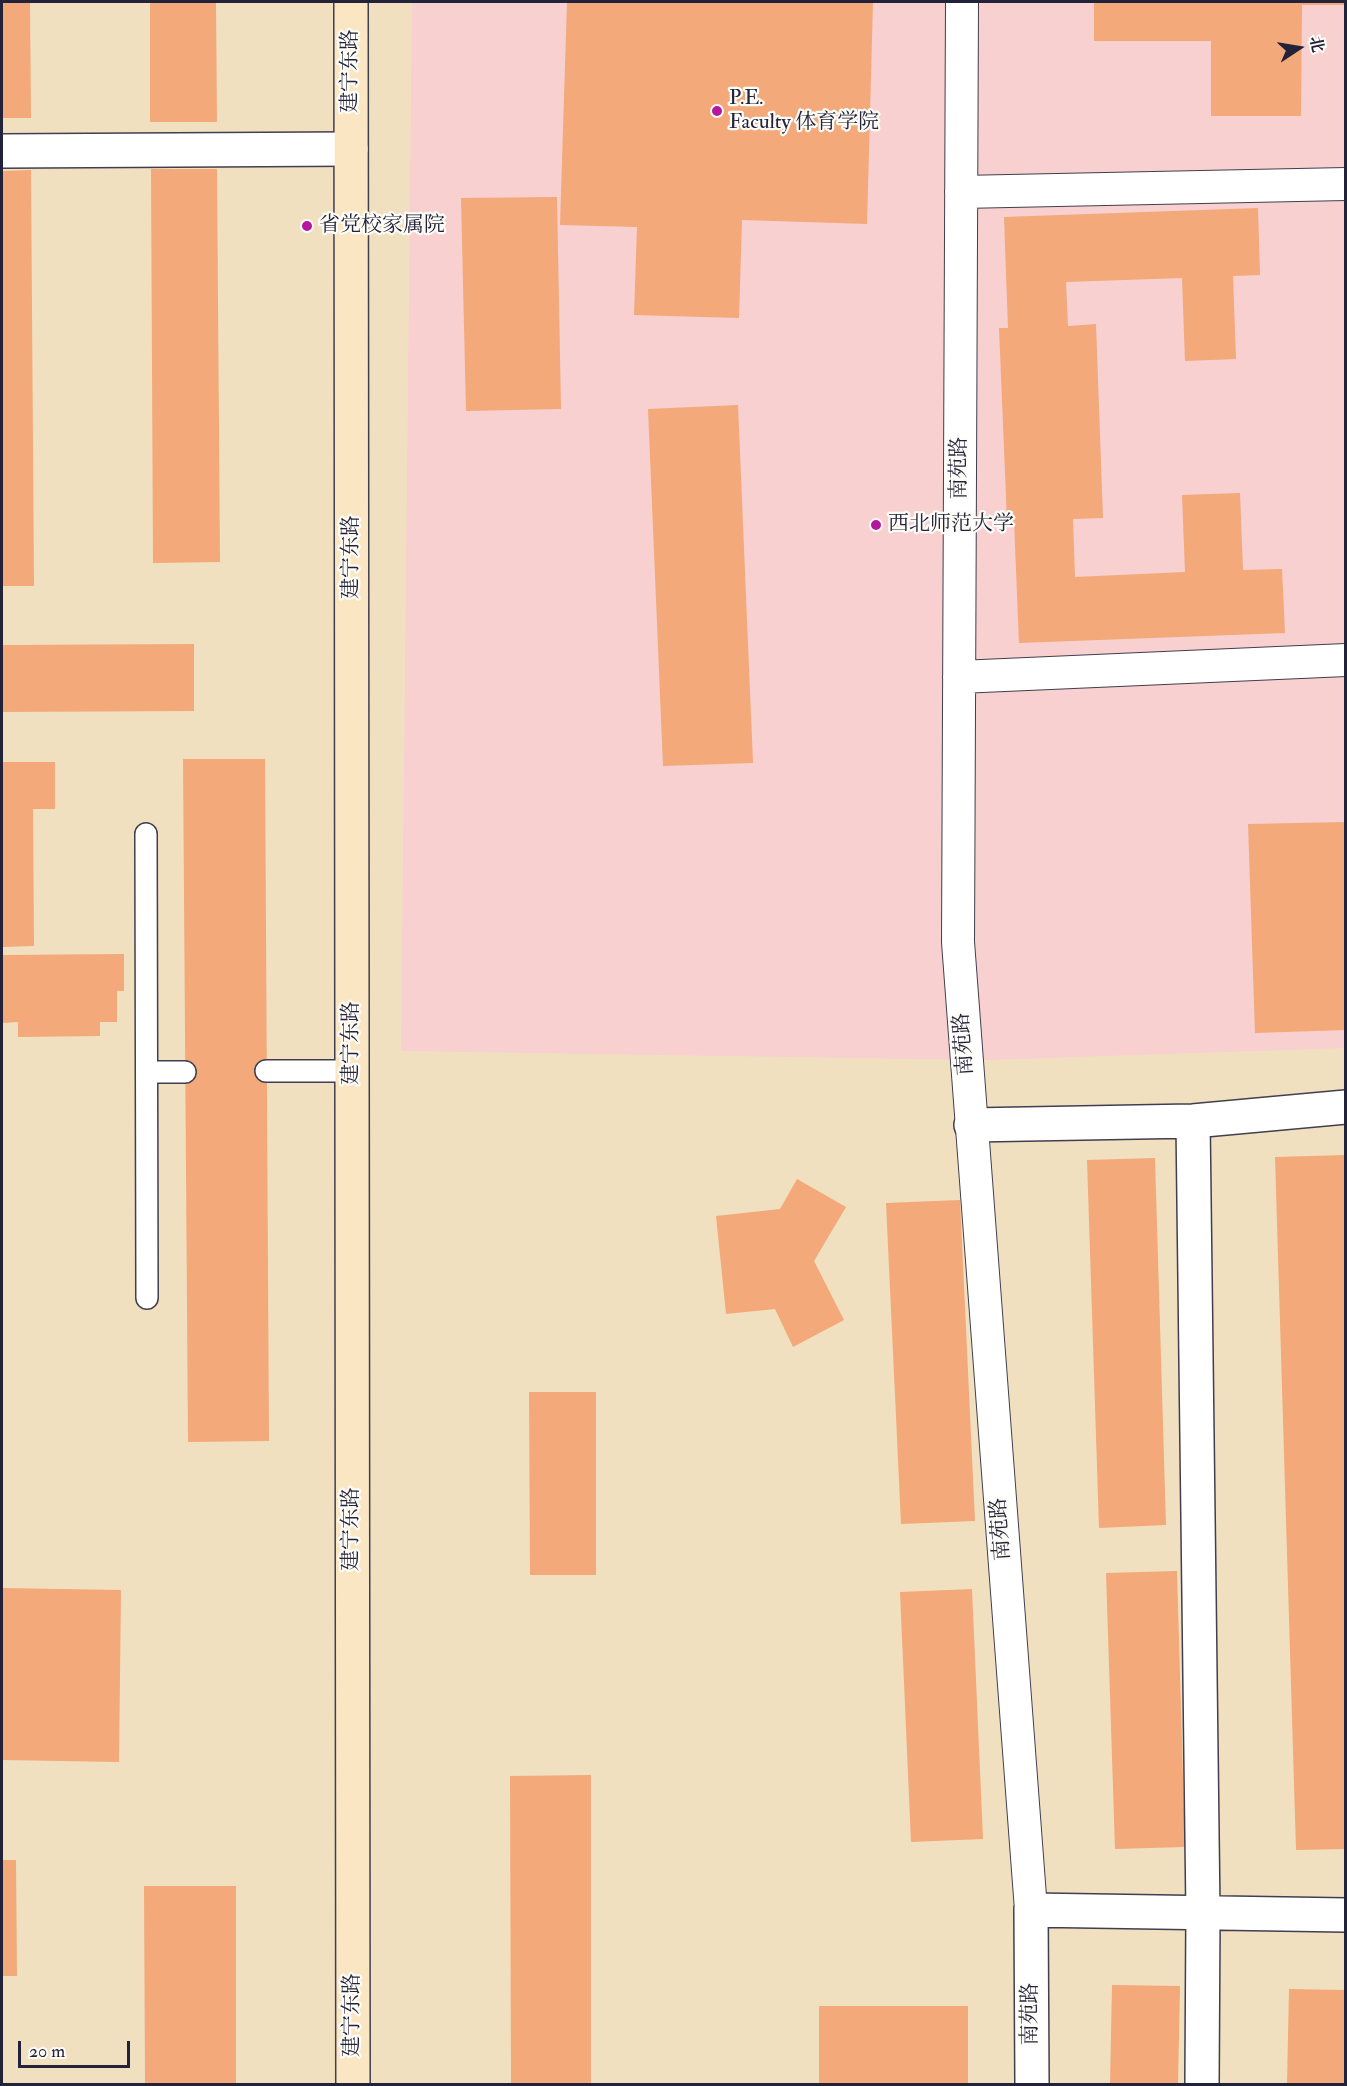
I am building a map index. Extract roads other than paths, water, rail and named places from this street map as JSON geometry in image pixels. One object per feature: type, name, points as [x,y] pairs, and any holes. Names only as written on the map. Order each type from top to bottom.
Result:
[{"type":"main road","name":"建宁东路","points":[[351,2],[353,2085]]},
{"type":"street","name":"南苑路","points":[[962,2],[958,942],[1031,1910],[1032,2085]]},
{"type":"street","points":[[2,151],[351,149]]},
{"type":"street","points":[[961,192],[1345,184],[1346,205]]},
{"type":"street","points":[[959,676],[1346,660]]},
{"type":"street","points":[[971,1125],[1193,1121],[1346,1107]]},
{"type":"street","points":[[1193,1121],[1203,1913],[1202,2085]]},
{"type":"street","points":[[1031,1910],[1346,1915]]},
{"type":"lane","points":[[146,834],[147,1298]]},
{"type":"lane","points":[[266,1071],[352,1071]]},
{"type":"lane","points":[[147,1072],[185,1072]]},
{"type":"place","name":"P.E. Faculty 体育学院","points":[[717,111]]},
{"type":"place","name":"省党校家属院","points":[[307,226]]},
{"type":"place","name":"西北师范大学","points":[[876,525]]}]
